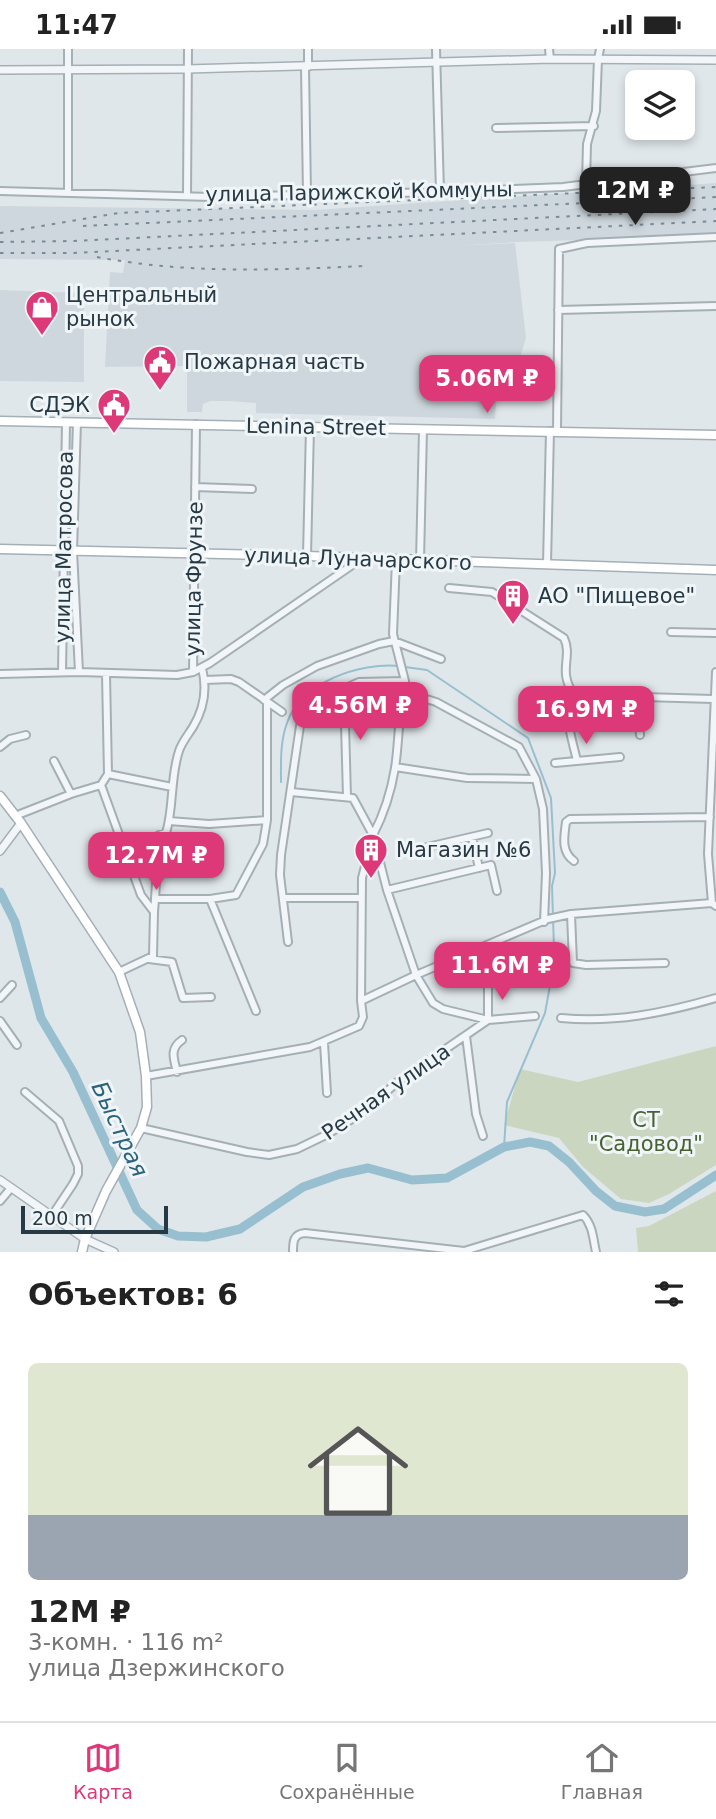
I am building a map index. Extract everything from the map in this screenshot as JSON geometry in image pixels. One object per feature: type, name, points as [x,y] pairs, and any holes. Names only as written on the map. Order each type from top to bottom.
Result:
[{"type":"main road","name":"Lenina Street","points":[[0,421],[716,435]]},
{"type":"main road","name":"улица Луначарского","points":[[0,549],[716,570]]},
{"type":"main road","points":[[0,796],[119,972],[140,1032],[147,1107],[141,1128],[106,1191],[82,1252]]},
{"type":"street","points":[[68,49],[68,193]]},
{"type":"street","points":[[187,196],[188,49]]},
{"type":"street","points":[[307,194],[308,49]]},
{"type":"street","points":[[436,49],[440,192]]},
{"type":"street","points":[[549,49],[550,59]]},
{"type":"street","points":[[586,183],[587,144],[594,125],[597,59],[600,49]]},
{"type":"street","points":[[0,70],[307,67],[550,59],[716,60]]},
{"type":"street","points":[[496,128],[594,125]]},
{"type":"street","name":"улица Парижской Коммуны","points":[[0,191],[187,196],[440,192],[563,187],[716,168]]},
{"type":"street","points":[[547,564],[559,249],[587,243],[716,237]]},
{"type":"street","points":[[558,310],[716,306]]},
{"type":"street","name":"улица Матросова","points":[[62,673],[66,422]]},
{"type":"street","name":"улица Матросова","points":[[77,422],[73,551],[79,672]]},
{"type":"street","name":"улица Фрунзе","points":[[193,672],[196,424]]},
{"type":"street","points":[[307,556],[310,427]]},
{"type":"street","points":[[420,561],[424,429]]},
{"type":"street","name":"улица Фрунзе","points":[[195,487],[252,489]]},
{"type":"street","points":[[0,674],[79,672],[177,675],[193,672],[361,559]]},
{"type":"street","points":[[146,1076],[324,1042],[359,1026],[363,1017],[362,878],[373,835],[384,813],[395,767],[405,681],[394,641],[396,560]]},
{"type":"street","points":[[449,588],[492,592],[564,638],[564,674],[574,695]]},
{"type":"street","points":[[671,632],[716,633]]},
{"type":"street","points":[[155,899],[210,899],[236,895],[263,843],[267,820],[265,701],[283,685],[317,666],[394,641],[441,659]]},
{"type":"street","name":"улица Фрунзе","points":[[154,912],[159,835],[166,834],[170,821],[172,787],[179,751],[201,713],[205,680],[202,668]]},
{"type":"street","points":[[361,1001],[546,921],[569,915],[715,905],[709,882],[709,817],[716,672]]},
{"type":"street","points":[[0,851],[18,820],[71,794],[101,785],[108,774],[106,674]]},
{"type":"street","points":[[205,680],[231,679],[239,682],[282,712]]},
{"type":"street","points":[[288,942],[281,855],[300,726],[319,700],[344,687],[359,682],[405,681]]},
{"type":"street","points":[[344,687],[347,797]]},
{"type":"street","points":[[404,692],[436,702],[519,747],[536,779],[543,809],[546,921]]},
{"type":"street","points":[[574,695],[713,699]]},
{"type":"street","points":[[574,695],[569,702],[568,714],[577,761]]},
{"type":"street","points":[[638,697],[640,735]]},
{"type":"street","points":[[0,747],[10,739],[26,736]]},
{"type":"street","points":[[555,763],[620,757]]},
{"type":"street","points":[[54,761],[71,794]]},
{"type":"street","points":[[395,767],[467,778],[536,779]]},
{"type":"street","points":[[108,774],[172,787]]},
{"type":"street","points":[[101,785],[141,895],[154,912],[153,956],[119,972]]},
{"type":"street","points":[[291,792],[352,797],[357,803],[373,835],[387,890],[416,975],[433,1003],[443,1009],[488,1020],[535,1017]]},
{"type":"street","points":[[574,861],[564,849],[565,822],[570,819],[709,817]]},
{"type":"street","points":[[170,821],[209,824],[267,820]]},
{"type":"street","points":[[423,848],[488,833]]},
{"type":"street","points":[[472,837],[479,869]]},
{"type":"street","points":[[387,890],[491,865],[497,891]]},
{"type":"street","points":[[283,898],[361,898]]},
{"type":"street","points":[[210,899],[257,1011]]},
{"type":"street","points":[[569,915],[573,963],[665,963]]},
{"type":"street","points":[[147,958],[172,962],[183,998],[211,997]]},
{"type":"street","points":[[0,997],[12,985]]},
{"type":"street","points":[[488,985],[488,1020]]},
{"type":"street","points":[[561,1018],[635,1018],[716,998]]},
{"type":"street","name":"Речная улица","points":[[141,1128],[269,1155],[297,1149],[328,1134],[368,1109],[396,1083],[488,1020]]},
{"type":"street","points":[[0,1021],[17,1045]]},
{"type":"street","name":"Речная улица","points":[[466,1036],[476,1114],[483,1136]]},
{"type":"street","points":[[177,1072],[173,1052],[176,1044],[182,1040]]},
{"type":"street","points":[[324,1042],[327,1093]]},
{"type":"street","points":[[25,1092],[59,1121],[78,1166],[74,1184],[51,1217]]},
{"type":"street","points":[[0,1180],[85,1239],[114,1252]]},
{"type":"street","points":[[0,1201],[11,1188]]},
{"type":"street","points":[[293,1252],[295,1237],[299,1233],[471,1251],[583,1215],[592,1230],[596,1252]]},
{"type":"shaded area","points":[[716,183],[716,236],[516,242],[456,246],[515,243],[526,338],[520,357],[503,358],[498,372],[495,419],[256,413],[256,403],[229,401],[210,401],[203,404],[202,412],[187,412],[187,366],[105,367],[110,272],[123,273],[125,260],[0,259],[0,206],[315,210]]},
{"type":"shaded area","name":"Центральный рынок","points":[[0,290],[84,293],[84,382],[0,381]]},
{"type":"green space","name":"СТ \"Садовод\"","points":[[716,1046],[716,1165],[649,1203],[621,1199],[583,1167],[559,1138],[504,1125],[520,1069],[578,1082]]},
{"type":"green space","points":[[716,1191],[716,1252],[638,1252],[636,1228],[649,1226]]},
{"type":"waterway","points":[[281,782],[281,752],[285,730],[294,709],[305,696],[318,686],[350,671],[367,667],[400,666]]},
{"type":"waterway","points":[[405,667],[427,670],[528,738],[551,798],[555,873],[552,886],[554,949],[551,980],[545,1013],[507,1102],[504,1147]]},
{"type":"waterway","name":"Быстрая","points":[[0,892],[15,922],[41,1018],[73,1072],[137,1210],[158,1229],[178,1236],[206,1237],[240,1229],[303,1187],[340,1174],[368,1168],[412,1180],[447,1178],[504,1147],[530,1142],[549,1146],[615,1206],[645,1212],[664,1209],[716,1175]]},
{"type":"railway","points":[[0,233],[119,213],[716,187]]},
{"type":"railway","points":[[83,226],[716,197]]},
{"type":"railway","points":[[0,242],[74,241],[716,209]]},
{"type":"railway","points":[[0,253],[73,253],[716,221]]},
{"type":"railway","points":[[97,257],[198,268],[365,266]]},
{"type":"place","name":"Центральный рынок","points":[[42,337]]},
{"type":"place","name":"Пожарная часть","points":[[160,392]]},
{"type":"place","name":"СДЭК","points":[[114,435]]},
{"type":"place","name":"АО \"Пищевое\"","points":[[513,626]]},
{"type":"place","name":"Магазин №6","points":[[371,880]]}]
